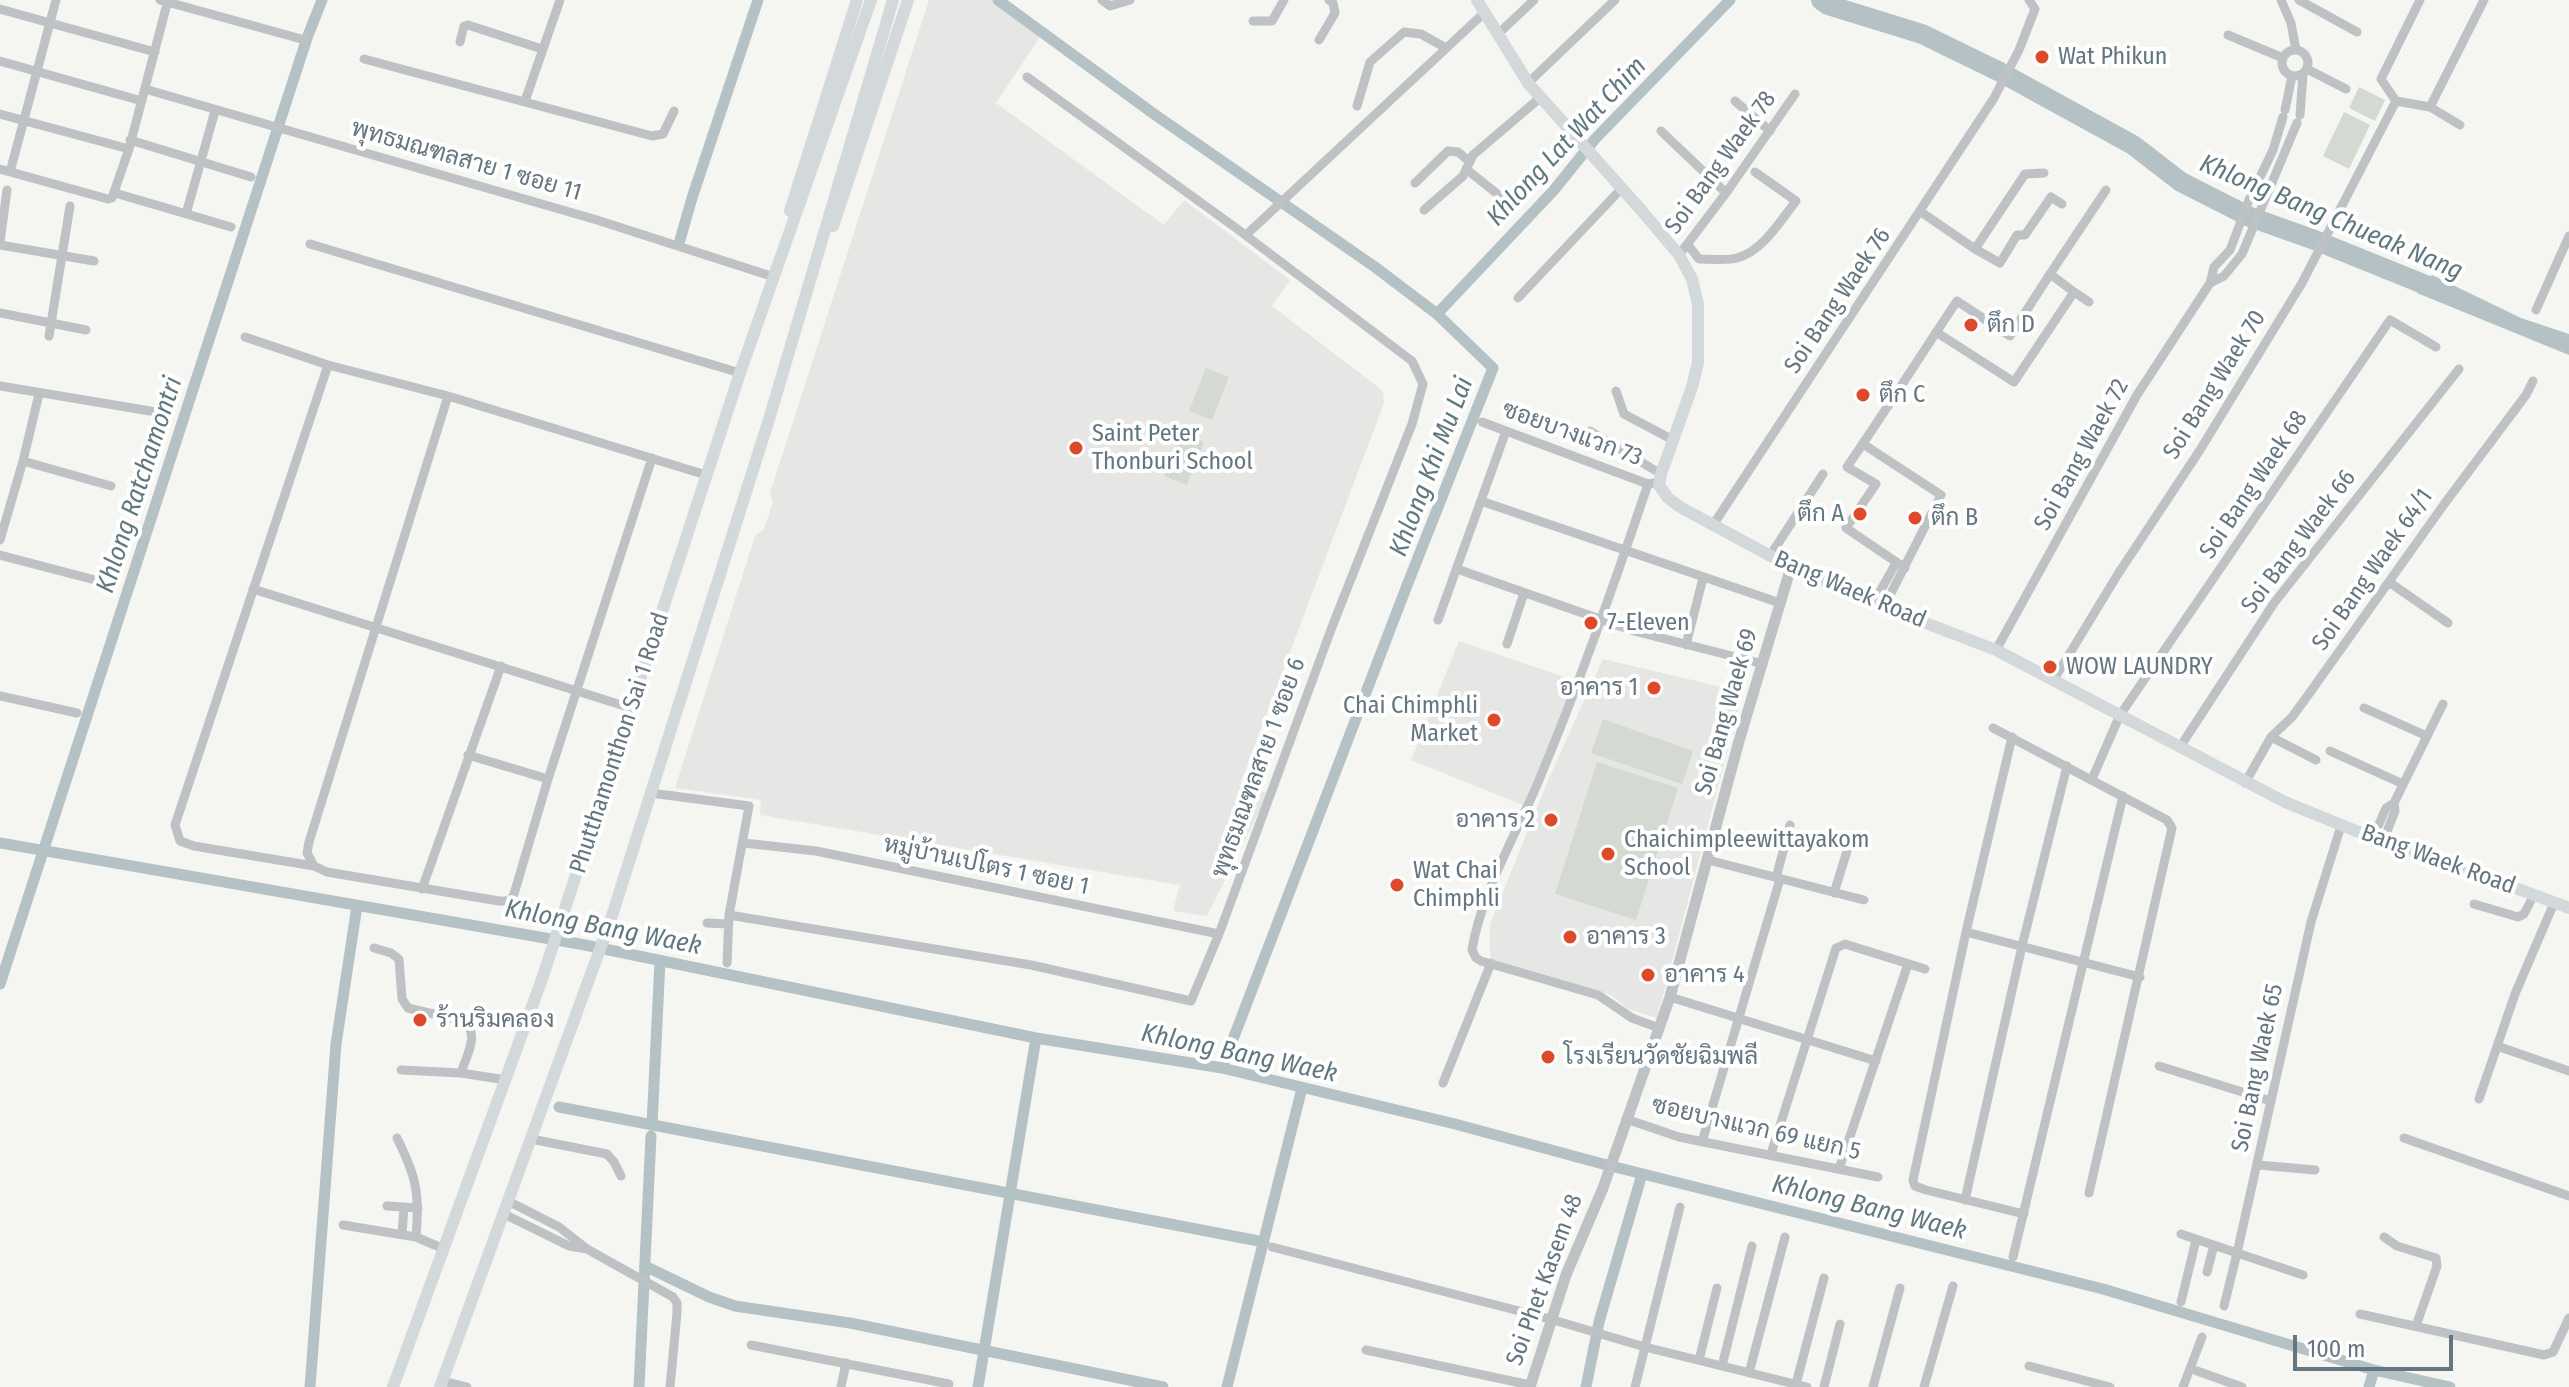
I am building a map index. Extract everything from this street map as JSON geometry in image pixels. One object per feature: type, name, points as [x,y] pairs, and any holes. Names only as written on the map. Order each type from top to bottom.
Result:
[{"type":"main road","name":"Phutthamonthon Sai 1 Road","points":[[774,277],[795,189],[857,0]]},
{"type":"main road","name":"Phutthamonthon Sai 1 Road","points":[[393,1387],[541,982],[740,373],[871,0]]},
{"type":"main road","name":"Phutthamonthon Sai 1 Road","points":[[442,1384],[611,919],[808,288],[893,0]]},
{"type":"main road","name":"Phutthamonthon Sai 1 Road","points":[[808,288],[842,203],[908,0]]},
{"type":"main road","points":[[1477,0],[1528,83],[1622,188],[1683,250],[1696,291],[1699,347],[1692,387],[1656,480]]},
{"type":"main road","name":"Bang Waek Road","points":[[1656,480],[1668,498],[1791,567],[1996,650],[2245,783],[2341,826],[2569,908]]},
{"type":"street","points":[[56,0],[24,121],[5,170],[108,199],[115,193],[142,101],[165,1],[305,40]]},
{"type":"street","points":[[525,101],[560,0]]},
{"type":"street","points":[[1102,0],[1110,6],[1130,0]]},
{"type":"street","points":[[1253,21],[1272,21],[1284,0]]},
{"type":"street","points":[[1319,40],[1335,13],[1329,0]]},
{"type":"street","points":[[1498,34],[1534,0]]},
{"type":"street","points":[[1528,83],[1615,0]]},
{"type":"street","name":"Soi Bang Waek 76","points":[[1713,525],[1994,98],[2019,50],[2035,9],[2029,0]]},
{"type":"street","points":[[2281,0],[2291,23],[2296,50]]},
{"type":"street","points":[[2299,0],[2357,32]]},
{"type":"street","points":[[2420,0],[2381,79],[2396,101],[2430,107],[2460,125]]},
{"type":"street","points":[[2430,107],[2484,0]]},
{"type":"street","points":[[0,9],[155,52]]},
{"type":"street","points":[[1246,235],[1484,13]]},
{"type":"street","points":[[460,42],[464,26],[468,25],[542,49]]},
{"type":"street","points":[[1357,106],[1370,62],[1404,32],[1421,34],[1446,48]]},
{"type":"street","points":[[2228,35],[2283,58]]},
{"type":"street","points":[[2210,283],[2214,267],[2230,250],[2273,150],[2284,114],[2301,73],[2308,59],[2303,52],[2287,52],[2283,58],[2283,69],[2301,73],[2346,89]]},
{"type":"street","points":[[364,59],[652,136],[663,134],[674,111]]},
{"type":"street","points":[[0,61],[142,101]]},
{"type":"street","points":[[2210,283],[2224,276],[2242,254],[2285,155],[2298,119],[2301,73]]},
{"type":"street","name":"พุทธมณฑลสาย 1 ซอย 6","points":[[728,920],[1031,965],[1191,1001],[1412,424],[1423,384],[1412,361],[1246,235],[1027,77]]},
{"type":"street","name":"พุทธมณฑลสาย 1 ซอย 11","points":[[145,89],[597,220],[774,277]]},
{"type":"street","name":"Soi Bang Waek 78","points":[[1683,250],[1795,94]]},
{"type":"street","points":[[1424,210],[1463,176],[1468,165],[1541,97]]},
{"type":"street","points":[[1735,101],[1770,131]]},
{"type":"street","name":"Soi Bang Waek 70","points":[[2053,681],[2302,283],[2396,101]]},
{"type":"street","points":[[186,214],[215,111]]},
{"type":"street","points":[[0,114],[200,161],[251,177]]},
{"type":"street","points":[[1661,131],[1726,193]]},
{"type":"street","points":[[1415,183],[1448,151],[1458,152],[1505,200]]},
{"type":"street","points":[[1683,250],[1699,259],[1734,259],[1746,255],[1763,242],[1796,201],[1755,172]]},
{"type":"street","points":[[1975,249],[2025,174],[2044,173]]},
{"type":"street","points":[[1518,298],[1622,188]]},
{"type":"street","points":[[7,190],[0,244],[94,261]]},
{"type":"street","points":[[1900,566],[1846,528],[1876,484],[1847,467],[1957,301],[2010,336],[2106,190]]},
{"type":"street","points":[[115,193],[231,227]]},
{"type":"street","points":[[1921,212],[2000,263],[2017,235],[2025,235],[2051,197],[2062,204]]},
{"type":"street","points":[[49,336],[70,206]]},
{"type":"street","points":[[2536,310],[2566,251],[2569,236]]},
{"type":"street","points":[[310,244],[740,373]]},
{"type":"street","points":[[1936,332],[2014,382],[2082,297],[2050,274]]},
{"type":"street","name":"Soi Bang Waek 72","points":[[1996,650],[2137,395],[2210,283]]},
{"type":"street","points":[[0,313],[86,330]]},
{"type":"street","name":"Soi Bang Waek 68","points":[[2120,715],[2390,320],[2436,347]]},
{"type":"street","points":[[245,337],[328,365],[448,396],[706,475]]},
{"type":"street","points":[[328,365],[175,832],[180,841],[194,846],[314,866],[327,872],[422,889],[510,901],[652,458]]},
{"type":"street","name":"Soi Bang Waek 66","points":[[2180,747],[2274,603],[2459,369]]},
{"type":"street","name":"Soi Bang Waek 64/1","points":[[2245,783],[2271,737],[2299,708],[2526,395],[2533,381]]},
{"type":"street","points":[[0,386],[162,413]]},
{"type":"street","points":[[1616,391],[1624,414],[1673,440]]},
{"type":"street","points":[[0,540],[39,394]]},
{"type":"street","points":[[314,866],[307,853],[309,842],[448,396]]},
{"type":"street","name":"ซอยบางแวก 73","points":[[1482,422],[1656,480]]},
{"type":"street","points":[[1438,620],[1506,431]]},
{"type":"street","points":[[1590,431],[1656,480],[1624,551],[1578,685],[1532,797],[1506,849],[1474,939],[1473,955],[1598,995],[1625,1014],[1659,1028]]},
{"type":"street","points":[[1863,444],[1941,495],[1879,605]]},
{"type":"street","points":[[23,461],[111,486]]},
{"type":"street","points":[[1770,556],[1823,474]]},
{"type":"street","points":[[1481,501],[1780,603]]},
{"type":"street","points":[[0,555],[114,585]]},
{"type":"street","name":"Soi Bang Waek 69","points":[[1603,1188],[1670,997],[1791,567]]},
{"type":"street","points":[[1457,569],[1599,619],[1763,664]]},
{"type":"street","points":[[1686,645],[1703,578]]},
{"type":"street","points":[[2389,582],[2448,623]]},
{"type":"street","points":[[253,589],[631,708]]},
{"type":"street","points":[[1507,644],[1524,593]]},
{"type":"street","points":[[422,889],[501,666]]},
{"type":"street","points":[[0,696],[77,713]]},
{"type":"street","points":[[2378,840],[2386,808],[2394,803],[2443,704]]},
{"type":"street","points":[[2364,708],[2427,736]]},
{"type":"street","points":[[2092,779],[2120,715]]},
{"type":"street","points":[[1993,728],[2167,820],[2172,828],[2089,1193]]},
{"type":"street","points":[[2012,737],[1913,1175],[1918,1188],[2024,1214]]},
{"type":"street","points":[[2271,737],[2316,760]]},
{"type":"street","points":[[2330,751],[2403,784]]},
{"type":"street","points":[[468,755],[548,779]]},
{"type":"street","points":[[1965,1200],[2022,946],[2067,766]]},
{"type":"street","points":[[651,793],[749,806],[728,920],[727,963]]},
{"type":"street","points":[[2013,1257],[2123,796]]},
{"type":"street","points":[[1702,1142],[1740,1019],[1790,825]]},
{"type":"street","name":"Soi Bang Waek 65","points":[[2224,1306],[2311,922],[2341,826]]},
{"type":"street","points":[[1834,893],[1851,838]]},
{"type":"street","name":"หมู่บ้านเปโตร 1 ซอย 1","points":[[744,843],[816,851],[1219,934]]},
{"type":"street","points":[[1708,860],[1864,900]]},
{"type":"street","points":[[2474,904],[2518,917],[2524,914],[2534,895]]},
{"type":"street","points":[[2479,1099],[2515,994],[2554,903]]},
{"type":"street","points":[[707,923],[728,920]]},
{"type":"street","points":[[1966,932],[2140,977]]},
{"type":"street","points":[[1771,1154],[1836,948],[1845,944],[1925,969]]},
{"type":"street","points":[[374,948],[399,959],[402,999],[408,1008],[463,1021],[471,1026],[473,1033],[461,1073]]},
{"type":"street","points":[[1443,1083],[1491,963]]},
{"type":"street","points":[[1839,1169],[1908,964]]},
{"type":"street","points":[[1670,997],[1876,1061]]},
{"type":"street","points":[[2497,1046],[2569,1071]]},
{"type":"street","points":[[2159,1066],[2271,1101]]},
{"type":"street","points":[[401,1070],[461,1073],[506,1080]]},
{"type":"street","name":"ซอยบางแวก 69 แยก 5","points":[[1626,1119],[1702,1142],[1878,1177]]},
{"type":"street","points":[[397,1138],[414,1176],[418,1208],[416,1237]]},
{"type":"street","points":[[2404,1138],[2569,1196]]},
{"type":"street","points":[[531,1139],[607,1154],[621,1176]]},
{"type":"street","points":[[2258,1165],[2315,1170]]},
{"type":"street","name":"Soi Phet Kasem 48","points":[[1530,1386],[1550,1319],[1603,1188]]},
{"type":"street","points":[[387,1206],[418,1208]]},
{"type":"street","points":[[402,1234],[404,1207]]},
{"type":"street","points":[[506,1207],[559,1227],[587,1249],[673,1297],[677,1303],[670,1387]]},
{"type":"street","points":[[1635,1387],[1680,1207]]},
{"type":"street","points":[[343,1225],[416,1237],[444,1249]]},
{"type":"street","points":[[2181,1234],[2303,1275]]},
{"type":"street","points":[[1749,1373],[1785,1237]]},
{"type":"street","points":[[2384,1237],[2397,1246],[2436,1258],[2437,1266],[2416,1326]]},
{"type":"street","points":[[2181,1302],[2196,1240]]},
{"type":"street","points":[[2207,1272],[2214,1245]]},
{"type":"street","points":[[1722,1366],[1752,1246]]},
{"type":"street","points":[[1272,1247],[1807,1387]]},
{"type":"street","points":[[1796,1384],[1824,1278]]},
{"type":"street","points":[[1924,1387],[1953,1286]]},
{"type":"street","points":[[1699,1360],[1717,1288]]},
{"type":"street","points":[[1873,1387],[1900,1288]]},
{"type":"street","points":[[2360,1314],[2544,1355],[2553,1352],[2569,1318]]},
{"type":"street","points":[[1824,1387],[1840,1324]]},
{"type":"street","points":[[2183,1387],[2202,1337]]},
{"type":"street","points":[[751,1345],[949,1384]]},
{"type":"street","points":[[1366,1350],[1530,1386]]},
{"type":"street","points":[[841,1387],[846,1363]]},
{"type":"street","points":[[2029,1366],[2110,1387]]},
{"type":"street","points":[[2197,1371],[2242,1387]]},
{"type":"street","points":[[442,1384],[467,1387]]},
{"type":"shaded area","name":"Saint Peter Thonburi School","points":[[929,0],[993,0],[1042,34],[996,103],[1164,225],[1184,200],[1290,280],[1272,306],[1383,391],[1384,403],[1241,782],[1268,794],[1207,916],[1173,911],[1180,885],[760,815],[761,800],[675,788],[755,536],[764,529],[773,502],[770,493]]},
{"type":"shaded area","points":[[2359,87],[2385,100],[2375,121],[2349,108]]},
{"type":"shaded area","points":[[2344,112],[2370,125],[2349,169],[2323,156]]},
{"type":"shaded area","points":[[2432,275],[2521,318],[2569,334],[2569,355],[2417,293]]},
{"type":"shaded area","points":[[1206,368],[1229,377],[1212,420],[1189,411]]},
{"type":"shaded area","points":[[1181,433],[1204,442],[1187,485],[1164,476]]},
{"type":"shaded area","name":"Chai Chimphli Market","points":[[1459,641],[1576,681],[1523,805],[1411,760]]},
{"type":"shaded area","name":"Chaichimpleewittayakom School","points":[[1603,659],[1743,692],[1657,1018],[1628,1009],[1611,995],[1492,960],[1490,955],[1490,924],[1549,778]]},
{"type":"shaded area","points":[[1603,719],[1693,751],[1682,784],[1591,753]]},
{"type":"shaded area","points":[[1597,762],[1678,788],[1636,920],[1555,894]]},
{"type":"waterway","name":"Khlong Ratchamontri","points":[[0,984],[307,38],[322,0]]},
{"type":"waterway","points":[[680,240],[758,0]]},
{"type":"waterway","name":"Khlong Khi Mu Lai","points":[[998,0],[1154,114],[1375,267],[1437,314],[1493,368],[1222,1068]]},
{"type":"waterway","name":"Khlong Lat Wat Chim","points":[[1437,314],[1554,190],[1595,139],[1730,0]]},
{"type":"waterway","name":"Khlong Bang Chueak Nang","points":[[1821,0],[1828,5],[1922,34],[2000,72],[2133,145],[2181,182],[2250,217],[2448,294]]},
{"type":"waterway","name":"Khlong Bang Waek","points":[[0,843],[585,945],[1036,1038],[1222,1068],[2103,1289],[2374,1370],[2450,1387]]},
{"type":"waterway","points":[[310,1387],[336,1044],[357,906]]},
{"type":"waterway","points":[[652,1125],[660,961]]},
{"type":"waterway","points":[[978,1387],[1036,1038]]},
{"type":"waterway","points":[[1227,1387],[1302,1088]]},
{"type":"waterway","points":[[559,1107],[1264,1242]]},
{"type":"waterway","points":[[639,1387],[651,1136]]},
{"type":"waterway","points":[[1586,1387],[1599,1322],[1642,1174]]},
{"type":"waterway","points":[[645,1266],[735,1306],[850,1323],[1163,1387]]},
{"type":"waterway","points":[[2369,1387],[2374,1370]]},
{"type":"place","name":"Wat Phikun","points":[[2042,57]]},
{"type":"place","name":"ตึก D","points":[[1971,325]]},
{"type":"place","name":"ตึก C","points":[[1863,395]]},
{"type":"place","name":"Saint Peter Thonburi School","points":[[1076,448]]},
{"type":"place","name":"ตึก A","points":[[1860,514]]},
{"type":"place","name":"ตึก B","points":[[1915,518]]},
{"type":"place","name":"7-Eleven","points":[[1591,623]]},
{"type":"place","name":"WOW LAUNDRY","points":[[2050,667]]},
{"type":"place","name":"อาคาร 1","points":[[1654,688]]},
{"type":"place","name":"Chai Chimphli Market","points":[[1494,720]]},
{"type":"place","name":"อาคาร 2","points":[[1551,820]]},
{"type":"place","name":"Chaichimpleewittayakom School","points":[[1608,854]]},
{"type":"place","name":"Wat Chai Chimphli","points":[[1397,885]]},
{"type":"place","name":"อาคาร 3","points":[[1570,937]]},
{"type":"place","name":"อาคาร 4","points":[[1648,975]]},
{"type":"place","name":"ร้านริมคลอง","points":[[420,1020]]},
{"type":"place","name":"โรงเรียนวัดชัยฉิมพลี","points":[[1548,1057]]}]
